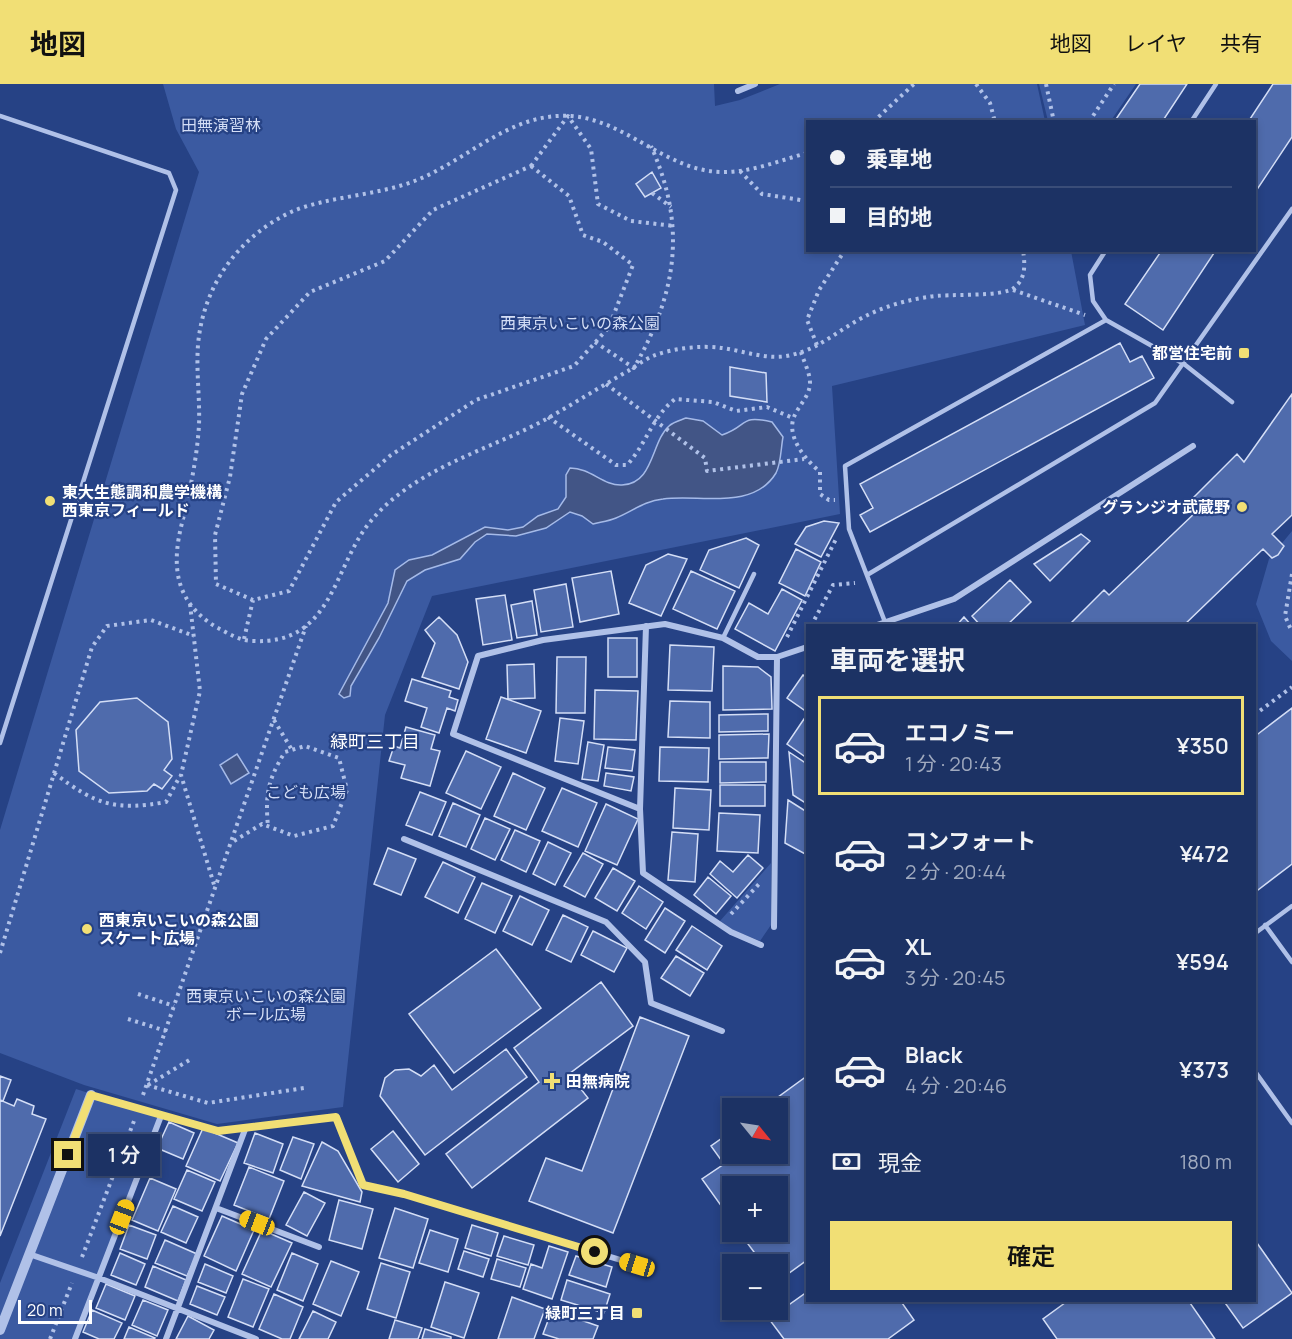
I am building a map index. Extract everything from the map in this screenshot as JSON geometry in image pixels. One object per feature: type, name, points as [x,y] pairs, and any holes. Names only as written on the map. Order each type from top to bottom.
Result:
[{"type":"street","points":[[738,91],[755,84]]},
{"type":"street","points":[[880,624],[954,599],[1193,446]]},
{"type":"street","points":[[640,809],[453,734],[478,656],[543,640],[665,624],[723,638],[758,657],[777,657],[806,647]]},
{"type":"street","points":[[646,626],[640,809],[643,873],[721,926],[761,945]]},
{"type":"street","points":[[774,927],[777,657]]},
{"type":"street","points":[[404,839],[606,922],[645,962],[651,1003],[722,1031]]},
{"type":"street","points":[[0,1330],[91,1095],[218,1131],[336,1117],[363,1185],[404,1194],[637,1265]]},
{"type":"street","points":[[75,1339],[161,1116]]},
{"type":"street","points":[[166,1339],[246,1127]]},
{"type":"street","points":[[216,1208],[319,1247]]},
{"type":"street","points":[[29,1254],[99,1278],[256,1339]]},
{"type":"lane","points":[[1192,120],[1216,84]]},
{"type":"lane","points":[[0,116],[169,173],[176,190],[0,743]]},
{"type":"lane","points":[[867,575],[1155,403],[1292,209]]},
{"type":"lane","points":[[1105,252],[1090,274],[1093,301],[1106,320],[1184,364],[1232,402]]},
{"type":"lane","points":[[885,622],[849,529],[845,466],[1106,320]]},
{"type":"lane","points":[[723,638],[754,574]]},
{"type":"lane","points":[[1256,932],[1292,906]]},
{"type":"lane","points":[[1265,925],[1292,962]]},
{"type":"lane","points":[[1256,1073],[1292,1123]]},
{"type":"path","points":[[875,120],[914,84]]},
{"type":"path","points":[[976,84],[990,104],[994,120]]},
{"type":"path","points":[[1046,84],[1053,120]]},
{"type":"path","points":[[1090,120],[1114,84]]},
{"type":"path","points":[[531,166],[569,196],[583,235],[603,242],[633,265],[609,327],[574,366],[476,400],[391,455],[336,502],[289,591],[253,600],[216,584],[215,535],[230,477],[242,394],[266,339],[310,292],[385,261],[434,210],[531,166],[568,116]]},
{"type":"path","points":[[568,116],[591,149],[598,204],[631,221],[674,226]]},
{"type":"path","points":[[806,153],[763,167],[718,172],[696,168],[606,123],[568,116],[547,118],[502,131],[443,169],[412,183],[290,212],[251,238],[234,254],[213,288],[204,309],[198,341],[196,455],[177,542],[175,563],[180,584],[190,603],[202,617],[234,636],[251,641],[280,638],[306,626],[324,608],[336,590],[358,538],[388,503],[416,481],[548,417],[654,356],[699,347],[720,347],[787,357],[817,345],[856,320],[899,302],[960,293],[999,295],[1013,290],[1023,276],[1023,252]]},
{"type":"path","points":[[634,368],[670,287],[675,243],[674,226],[663,177],[650,145]]},
{"type":"path","points":[[739,170],[762,194],[806,201]]},
{"type":"path","points":[[657,182],[663,177]]},
{"type":"path","points":[[652,193],[670,207]]},
{"type":"path","points":[[817,345],[807,320],[819,290],[844,252]]},
{"type":"path","points":[[1013,290],[1084,315]]},
{"type":"path","points":[[595,342],[634,368]]},
{"type":"path","points":[[801,352],[810,382],[809,390],[793,418],[793,428],[804,459],[820,472],[820,494],[829,500],[837,500]]},
{"type":"path","points":[[606,384],[705,458],[707,471],[804,459]]},
{"type":"path","points":[[548,417],[616,465],[627,465],[642,448],[663,408],[675,399],[714,402],[736,411],[767,407],[793,418]]},
{"type":"path","points":[[777,657],[848,515]]},
{"type":"path","points":[[1292,574],[1285,616],[1292,632]]},
{"type":"path","points":[[812,624],[833,585],[869,581]]},
{"type":"path","points":[[244,639],[253,600]]},
{"type":"path","points":[[54,773],[75,789],[104,803],[132,808],[166,802],[181,775],[200,691],[190,603]]},
{"type":"path","points":[[0,953],[92,647],[107,626],[151,620],[194,636]]},
{"type":"path","points":[[141,1102],[306,626]]},
{"type":"path","points":[[1256,714],[1292,687]]},
{"type":"path","points":[[274,719],[292,750]]},
{"type":"path","points":[[234,841],[262,824],[294,836],[333,826],[347,790],[339,758],[305,746],[285,752],[271,775],[267,806],[268,826]]},
{"type":"path","points":[[181,775],[215,888]]},
{"type":"path","points":[[721,926],[775,867]]},
{"type":"path","points":[[138,994],[174,1006]]},
{"type":"path","points":[[128,1018],[166,1031]]},
{"type":"path","points":[[147,1085],[191,1059]]},
{"type":"path","points":[[147,1085],[208,1103],[304,1088]]},
{"type":"path","points":[[77,1270],[135,1117],[144,1120]]},
{"type":"path","points":[[62,1277],[81,1284]]},
{"type":"path","points":[[50,1339],[72,1281]]},
{"type":"green space","name":"西東京いこいの森公園","points":[[163,84],[714,84],[715,106],[740,100],[780,84],[1037,84],[1045,120],[806,120],[806,252],[1071,252],[1085,325],[832,386],[840,514],[432,596],[385,715],[343,1107],[217,1124],[84,1085],[0,1053],[0,830],[199,172],[176,129]]},
{"type":"green space","points":[[1039,84],[1136,84],[1111,120],[1048,120]]},
{"type":"green space","points":[[1292,531],[1292,661],[1271,641],[1256,604],[1269,559]]},
{"type":"green space","points":[[771,863],[771,925],[760,941],[733,930],[720,921]]},
{"type":"green space","points":[[76,1089],[161,1116],[75,1339],[0,1339],[0,1283]]},
{"type":"shaded area","points":[[686,418],[703,421],[722,435],[749,420],[772,422],[783,437],[776,473],[766,485],[740,497],[656,500],[613,519],[593,524],[582,516],[570,512],[546,528],[516,536],[487,534],[475,542],[460,559],[425,570],[407,581],[379,638],[351,686],[350,696],[344,698],[339,694],[388,603],[395,570],[409,560],[432,555],[485,527],[508,530],[523,527],[538,516],[558,509],[566,497],[566,475],[570,468],[584,471],[615,485],[632,483],[646,470],[663,433],[675,422]]},
{"type":"shaded area","points":[[237,754],[249,773],[231,784],[220,765]]},
{"type":"building","points":[[1140,84],[1187,84],[1163,120],[1115,120]]},
{"type":"building","points":[[1273,84],[1292,84],[1292,137],[1256,191],[1256,120],[1249,120]]},
{"type":"building","points":[[652,172],[661,188],[645,197],[636,184]]},
{"type":"building","points":[[1161,252],[1215,252],[1163,330],[1125,304]]},
{"type":"building","points":[[1120,343],[1130,362],[1142,356],[1154,378],[870,532],[860,515],[873,508],[860,484]]},
{"type":"building","points":[[730,367],[766,373],[767,402],[730,396]]},
{"type":"building","name":"グランジオ武蔵野","points":[[1292,394],[1292,515],[1272,534],[1284,546],[1278,555],[1272,558],[1263,549],[1185,624],[1070,624],[1104,590],[1109,595],[1197,511],[1189,502],[1237,454],[1244,462]]},
{"type":"building","points":[[824,521],[839,523],[821,557],[795,544],[806,527]]},
{"type":"building","points":[[1081,534],[1090,541],[1050,581],[1034,564]]},
{"type":"building","points":[[746,538],[759,545],[739,588],[700,570],[709,550]]},
{"type":"building","points":[[796,549],[821,562],[805,596],[779,583]]},
{"type":"building","points":[[668,554],[687,559],[661,616],[629,603],[646,565]]},
{"type":"building","points":[[611,571],[619,614],[580,622],[572,578]]},
{"type":"building","points":[[691,571],[735,591],[717,629],[673,609]]},
{"type":"building","points":[[1010,580],[1031,602],[1008,624],[979,624],[972,616]]},
{"type":"building","points":[[566,584],[573,627],[541,632],[534,590]]},
{"type":"building","points":[[782,589],[802,600],[775,651],[735,629],[749,603],[768,614]]},
{"type":"building","points":[[505,595],[512,640],[483,645],[476,599]]},
{"type":"building","points":[[532,601],[537,635],[517,638],[511,605]]},
{"type":"building","points":[[439,617],[457,635],[468,662],[459,689],[422,677],[435,643],[425,630]]},
{"type":"building","points":[[964,617],[970,624],[958,624]]},
{"type":"building","points":[[608,638],[637,638],[637,677],[608,677]]},
{"type":"building","points":[[670,645],[714,647],[712,691],[668,690]]},
{"type":"building","points":[[557,657],[586,657],[585,713],[556,713]]},
{"type":"building","points":[[534,664],[535,698],[508,699],[507,665]]},
{"type":"building","points":[[723,666],[758,667],[771,677],[772,709],[723,710]]},
{"type":"building","points":[[803,675],[806,676],[806,711],[787,698]]},
{"type":"building","points":[[412,679],[451,691],[449,697],[458,700],[455,711],[447,708],[439,733],[421,727],[427,708],[405,701]]},
{"type":"building","points":[[595,690],[638,691],[636,740],[594,739]]},
{"type":"building","points":[[501,697],[541,711],[526,753],[486,739]]},
{"type":"building","points":[[137,698],[168,722],[172,759],[164,770],[172,776],[162,789],[154,784],[147,791],[109,793],[79,771],[76,730],[100,702]]},
{"type":"building","points":[[670,701],[710,702],[710,738],[668,737]]},
{"type":"building","points":[[1292,708],[1292,864],[1256,891],[1256,735]]},
{"type":"building","points":[[768,714],[768,731],[719,732],[719,715]]},
{"type":"building","points":[[560,718],[584,721],[578,764],[555,761]]},
{"type":"building","points":[[804,719],[806,721],[806,757],[787,744]]},
{"type":"building","points":[[406,727],[435,735],[431,749],[440,751],[430,786],[401,778],[405,765],[389,761],[394,746],[400,748]]},
{"type":"building","points":[[769,734],[768,758],[719,759],[719,735]]},
{"type":"building","points":[[588,742],[604,745],[598,781],[582,779]]},
{"type":"building","points":[[608,747],[635,750],[632,771],[605,768]]},
{"type":"building","points":[[660,747],[709,748],[708,782],[659,781]]},
{"type":"building","points":[[466,751],[501,767],[481,809],[446,793]]},
{"type":"building","points":[[789,752],[806,763],[806,803],[793,795]]},
{"type":"building","points":[[720,762],[766,762],[766,782],[720,783]]},
{"type":"building","points":[[513,773],[545,788],[526,830],[494,816]]},
{"type":"building","points":[[606,773],[634,777],[631,791],[604,786]]},
{"type":"building","points":[[720,785],[765,785],[765,806],[720,806]]},
{"type":"building","points":[[562,788],[597,803],[578,847],[542,831]]},
{"type":"building","points":[[675,788],[711,790],[709,830],[673,828]]},
{"type":"building","points":[[420,792],[446,802],[432,835],[406,825]]},
{"type":"building","points":[[788,800],[806,811],[806,854],[785,843]]},
{"type":"building","points":[[453,803],[480,815],[466,847],[439,836]]},
{"type":"building","points":[[606,804],[638,819],[617,865],[585,851]]},
{"type":"building","points":[[719,813],[760,815],[758,853],[717,851]]},
{"type":"building","points":[[485,818],[510,829],[495,860],[471,849]]},
{"type":"building","points":[[515,830],[540,841],[526,872],[501,860]]},
{"type":"building","points":[[672,832],[698,834],[695,882],[668,880]]},
{"type":"building","points":[[548,842],[571,853],[555,885],[533,874]]},
{"type":"building","points":[[388,848],[416,859],[401,895],[374,884]]},
{"type":"building","points":[[583,853],[603,864],[585,897],[564,886]]},
{"type":"building","points":[[748,855],[763,868],[737,898],[710,874],[720,861],[733,872]]},
{"type":"building","points":[[443,862],[475,877],[458,913],[425,897]]},
{"type":"building","points":[[613,868],[635,881],[617,911],[595,898]]},
{"type":"building","points":[[708,877],[731,896],[716,914],[694,895]]},
{"type":"building","points":[[482,883],[512,896],[495,933],[465,919]]},
{"type":"building","points":[[639,886],[663,902],[646,929],[622,913]]},
{"type":"building","points":[[520,896],[549,910],[532,945],[503,931]]},
{"type":"building","points":[[665,908],[685,921],[665,953],[645,940]]},
{"type":"building","points":[[563,915],[588,927],[571,962],[546,950]]},
{"type":"building","points":[[692,926],[722,946],[707,970],[676,950]]},
{"type":"building","points":[[593,931],[627,948],[614,972],[581,955]]},
{"type":"building","points":[[496,949],[541,1008],[454,1073],[409,1014]]},
{"type":"building","points":[[676,956],[704,973],[690,996],[661,978]]},
{"type":"building","points":[[601,982],[633,1026],[569,1074],[588,1098],[472,1188],[446,1154],[539,1082],[514,1048]]},
{"type":"building","points":[[640,1017],[689,1036],[613,1233],[529,1201],[546,1158],[582,1171]]},
{"type":"building","points":[[506,1049],[527,1077],[425,1155],[380,1096],[385,1078],[395,1070],[409,1069],[421,1076],[434,1065],[452,1090]]},
{"type":"building","points":[[0,1076],[11,1080],[3,1101],[0,1100]]},
{"type":"building","points":[[806,1077],[806,1261],[788,1274],[788,1254],[756,1254],[746,1242],[788,1242],[788,1176],[722,1176],[722,1207],[702,1179],[724,1164],[788,1164],[788,1098],[777,1098]]},
{"type":"building","points":[[17,1099],[34,1106],[32,1114],[46,1119],[0,1236],[0,1100],[14,1106]]},
{"type":"building","points":[[169,1122],[194,1133],[183,1159],[157,1148]]},
{"type":"building","points":[[203,1128],[238,1143],[220,1181],[186,1166]]},
{"type":"building","points":[[393,1131],[419,1164],[398,1182],[371,1149]]},
{"type":"building","points":[[255,1133],[283,1144],[273,1173],[244,1163]]},
{"type":"building","points":[[293,1137],[314,1144],[301,1179],[280,1170]]},
{"type":"building","points":[[722,1138],[722,1161],[711,1146]]},
{"type":"building","points":[[322,1142],[338,1151],[362,1192],[360,1202],[302,1186]]},
{"type":"building","points":[[249,1167],[284,1181],[269,1219],[234,1205]]},
{"type":"building","points":[[187,1170],[215,1182],[202,1211],[174,1199]]},
{"type":"building","points":[[150,1178],[176,1189],[158,1231],[132,1220]]},
{"type":"building","points":[[304,1192],[325,1203],[307,1236],[286,1225]]},
{"type":"building","points":[[339,1200],[373,1209],[362,1249],[329,1240]]},
{"type":"building","points":[[173,1206],[198,1217],[186,1243],[161,1232]]},
{"type":"building","points":[[395,1208],[428,1219],[413,1268],[379,1258]]},
{"type":"building","points":[[222,1216],[254,1230],[236,1271],[204,1256]]},
{"type":"building","points":[[129,1225],[156,1235],[147,1259],[120,1249]]},
{"type":"building","points":[[472,1225],[498,1233],[491,1256],[465,1248]]},
{"type":"building","points":[[262,1230],[292,1243],[271,1287],[242,1274]]},
{"type":"building","points":[[430,1230],[458,1239],[448,1272],[419,1263]]},
{"type":"building","points":[[504,1236],[534,1245],[528,1265],[497,1256]]},
{"type":"building","points":[[165,1240],[197,1254],[187,1276],[155,1263]]},
{"type":"building","points":[[1256,1244],[1292,1293],[1243,1328],[1224,1302],[1256,1302]]},
{"type":"building","points":[[549,1246],[568,1252],[552,1299],[523,1289],[531,1264],[542,1268]]},
{"type":"building","points":[[464,1251],[489,1259],[483,1277],[458,1269]]},
{"type":"building","points":[[120,1253],[145,1264],[136,1285],[111,1275]]},
{"type":"building","points":[[292,1253],[318,1264],[303,1301],[277,1290]]},
{"type":"building","points":[[576,1256],[612,1267],[606,1287],[569,1275]]},
{"type":"building","points":[[497,1259],[526,1268],[520,1287],[491,1279]]},
{"type":"building","points":[[331,1261],[359,1272],[341,1316],[313,1304]]},
{"type":"building","points":[[381,1263],[410,1272],[396,1318],[367,1309]]},
{"type":"building","points":[[205,1264],[233,1276],[226,1293],[198,1282]]},
{"type":"building","points":[[153,1266],[186,1280],[178,1301],[145,1287]]},
{"type":"building","points":[[243,1279],[269,1289],[253,1327],[228,1317]]},
{"type":"building","points":[[567,1280],[610,1294],[604,1313],[561,1300]]},
{"type":"building","points":[[445,1282],[479,1293],[464,1338],[431,1327]]},
{"type":"building","points":[[106,1284],[135,1296],[125,1320],[96,1308]]},
{"type":"building","points":[[197,1286],[225,1297],[217,1315],[190,1304]]},
{"type":"building","points":[[806,1293],[806,1302],[901,1302],[914,1320],[888,1339],[784,1339],[770,1320],[788,1320],[788,1306]]},
{"type":"building","points":[[274,1294],[303,1307],[290,1339],[282,1339],[259,1329]]},
{"type":"building","points":[[512,1297],[545,1309],[534,1339],[498,1339]]},
{"type":"building","points":[[143,1300],[168,1310],[157,1336],[132,1325]]},
{"type":"building","points":[[1066,1302],[1189,1302],[1215,1339],[1057,1339],[1043,1319]]},
{"type":"building","points":[[92,1310],[122,1323],[114,1339],[99,1339],[83,1332]]},
{"type":"building","points":[[552,1310],[598,1326],[593,1339],[559,1339],[543,1334]]},
{"type":"building","points":[[313,1311],[336,1322],[328,1339],[299,1339]]},
{"type":"building","points":[[188,1316],[214,1330],[209,1339],[176,1339]]},
{"type":"building","points":[[395,1320],[422,1328],[418,1339],[389,1339]]},
{"type":"building","points":[[129,1327],[155,1338],[124,1339]]},
{"type":"building","points":[[425,1329],[451,1337],[451,1339],[422,1339]]},
{"type":"place","name":"都営住宅前","points":[[1244,353]]},
{"type":"place","name":"東大生態調和農学機構 西東京フィールド","points":[[50,501]]},
{"type":"place","name":"グランジオ武蔵野","points":[[1242,507]]},
{"type":"place","name":"西東京いこいの森公園 スケート広場","points":[[87,929]]},
{"type":"place","name":"田無病院","points":[[552,1081]]},
{"type":"place","name":"緑町三丁目","points":[[637,1313]]},
{"type":"district","name":"緑町三丁目","points":[[375,741]]},
{"type":"route","points":[[68,1155],[91,1095],[218,1131],[336,1117],[363,1185],[404,1194],[595,1252]]},
{"type":"park label","name":"田無演習林","points":[[221,125]]},
{"type":"park label","name":"こども広場","points":[[306,792]]},
{"type":"park label","name":"西東京いこいの森公園 ボール広場","points":[[266,1005]]}]
